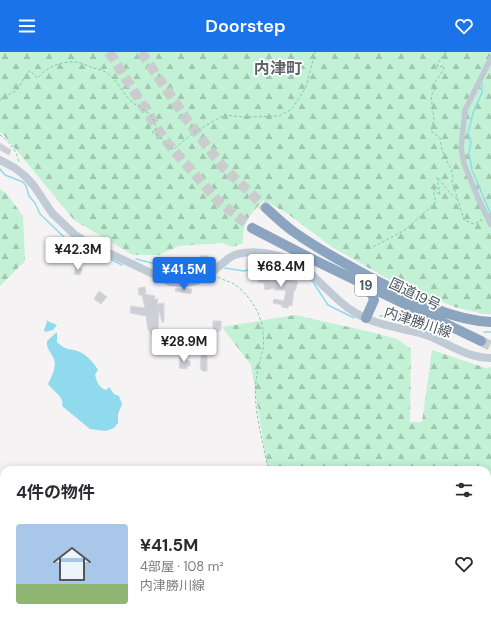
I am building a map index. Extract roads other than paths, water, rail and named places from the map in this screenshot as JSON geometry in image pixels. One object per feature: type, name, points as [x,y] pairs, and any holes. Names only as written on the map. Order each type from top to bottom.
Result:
[{"type":"highway","name":"国道19号","points":[[266,208],[293,232],[346,265],[391,288],[452,316],[467,320],[491,322]]},
{"type":"highway","name":"国道19号","points":[[252,228],[291,249],[481,341]]},
{"type":"highway","points":[[348,276],[352,282],[369,291],[374,300]]},
{"type":"highway","points":[[366,318],[374,300],[380,297],[405,308],[412,308]]},
{"type":"main road","name":"内津勝川線","points":[[0,160],[16,168],[34,186],[52,213],[75,235],[90,244],[170,282],[194,282],[206,278],[228,258],[238,254],[267,254],[285,258],[308,271],[337,299],[354,312],[366,318],[388,326],[420,334],[467,354],[491,358]]},
{"type":"street","points":[[491,58],[465,110],[462,148],[464,164],[491,224]]},
{"type":"water","points":[[45,320],[57,325],[53,330],[45,332],[44,330],[47,322]]},
{"type":"water","points":[[57,332],[57,342],[63,347],[83,353],[88,357],[98,370],[95,375],[100,386],[106,390],[109,387],[114,394],[119,396],[122,404],[118,414],[118,423],[114,428],[106,431],[90,429],[62,406],[62,400],[48,384],[55,366],[55,362],[48,348],[47,341]]},
{"type":"waterway","points":[[482,83],[482,93],[474,110],[468,133],[471,142],[469,153],[472,170],[491,215]]},
{"type":"waterway","points":[[0,169],[5,175],[23,182],[29,196],[35,203],[40,214],[64,237],[79,248],[87,251],[94,251],[122,265]]},
{"type":"waterway","points":[[136,259],[159,265],[176,273],[185,273],[208,267]]},
{"type":"waterway","points":[[225,268],[244,271],[255,268],[266,260],[280,261],[299,270],[313,282],[328,305],[354,318]]},
{"type":"waterway","points":[[380,316],[390,315],[416,320]]},
{"type":"waterway","points":[[484,332],[491,332]]},
{"type":"tunnel","points":[[109,52],[165,140],[218,201],[252,228]]},
{"type":"tunnel","points":[[141,52],[185,117],[222,166],[266,208]]},
{"type":"tunnel","points":[[481,341],[491,346]]},
{"type":"district","name":"内津町","points":[[278,68]]}]
